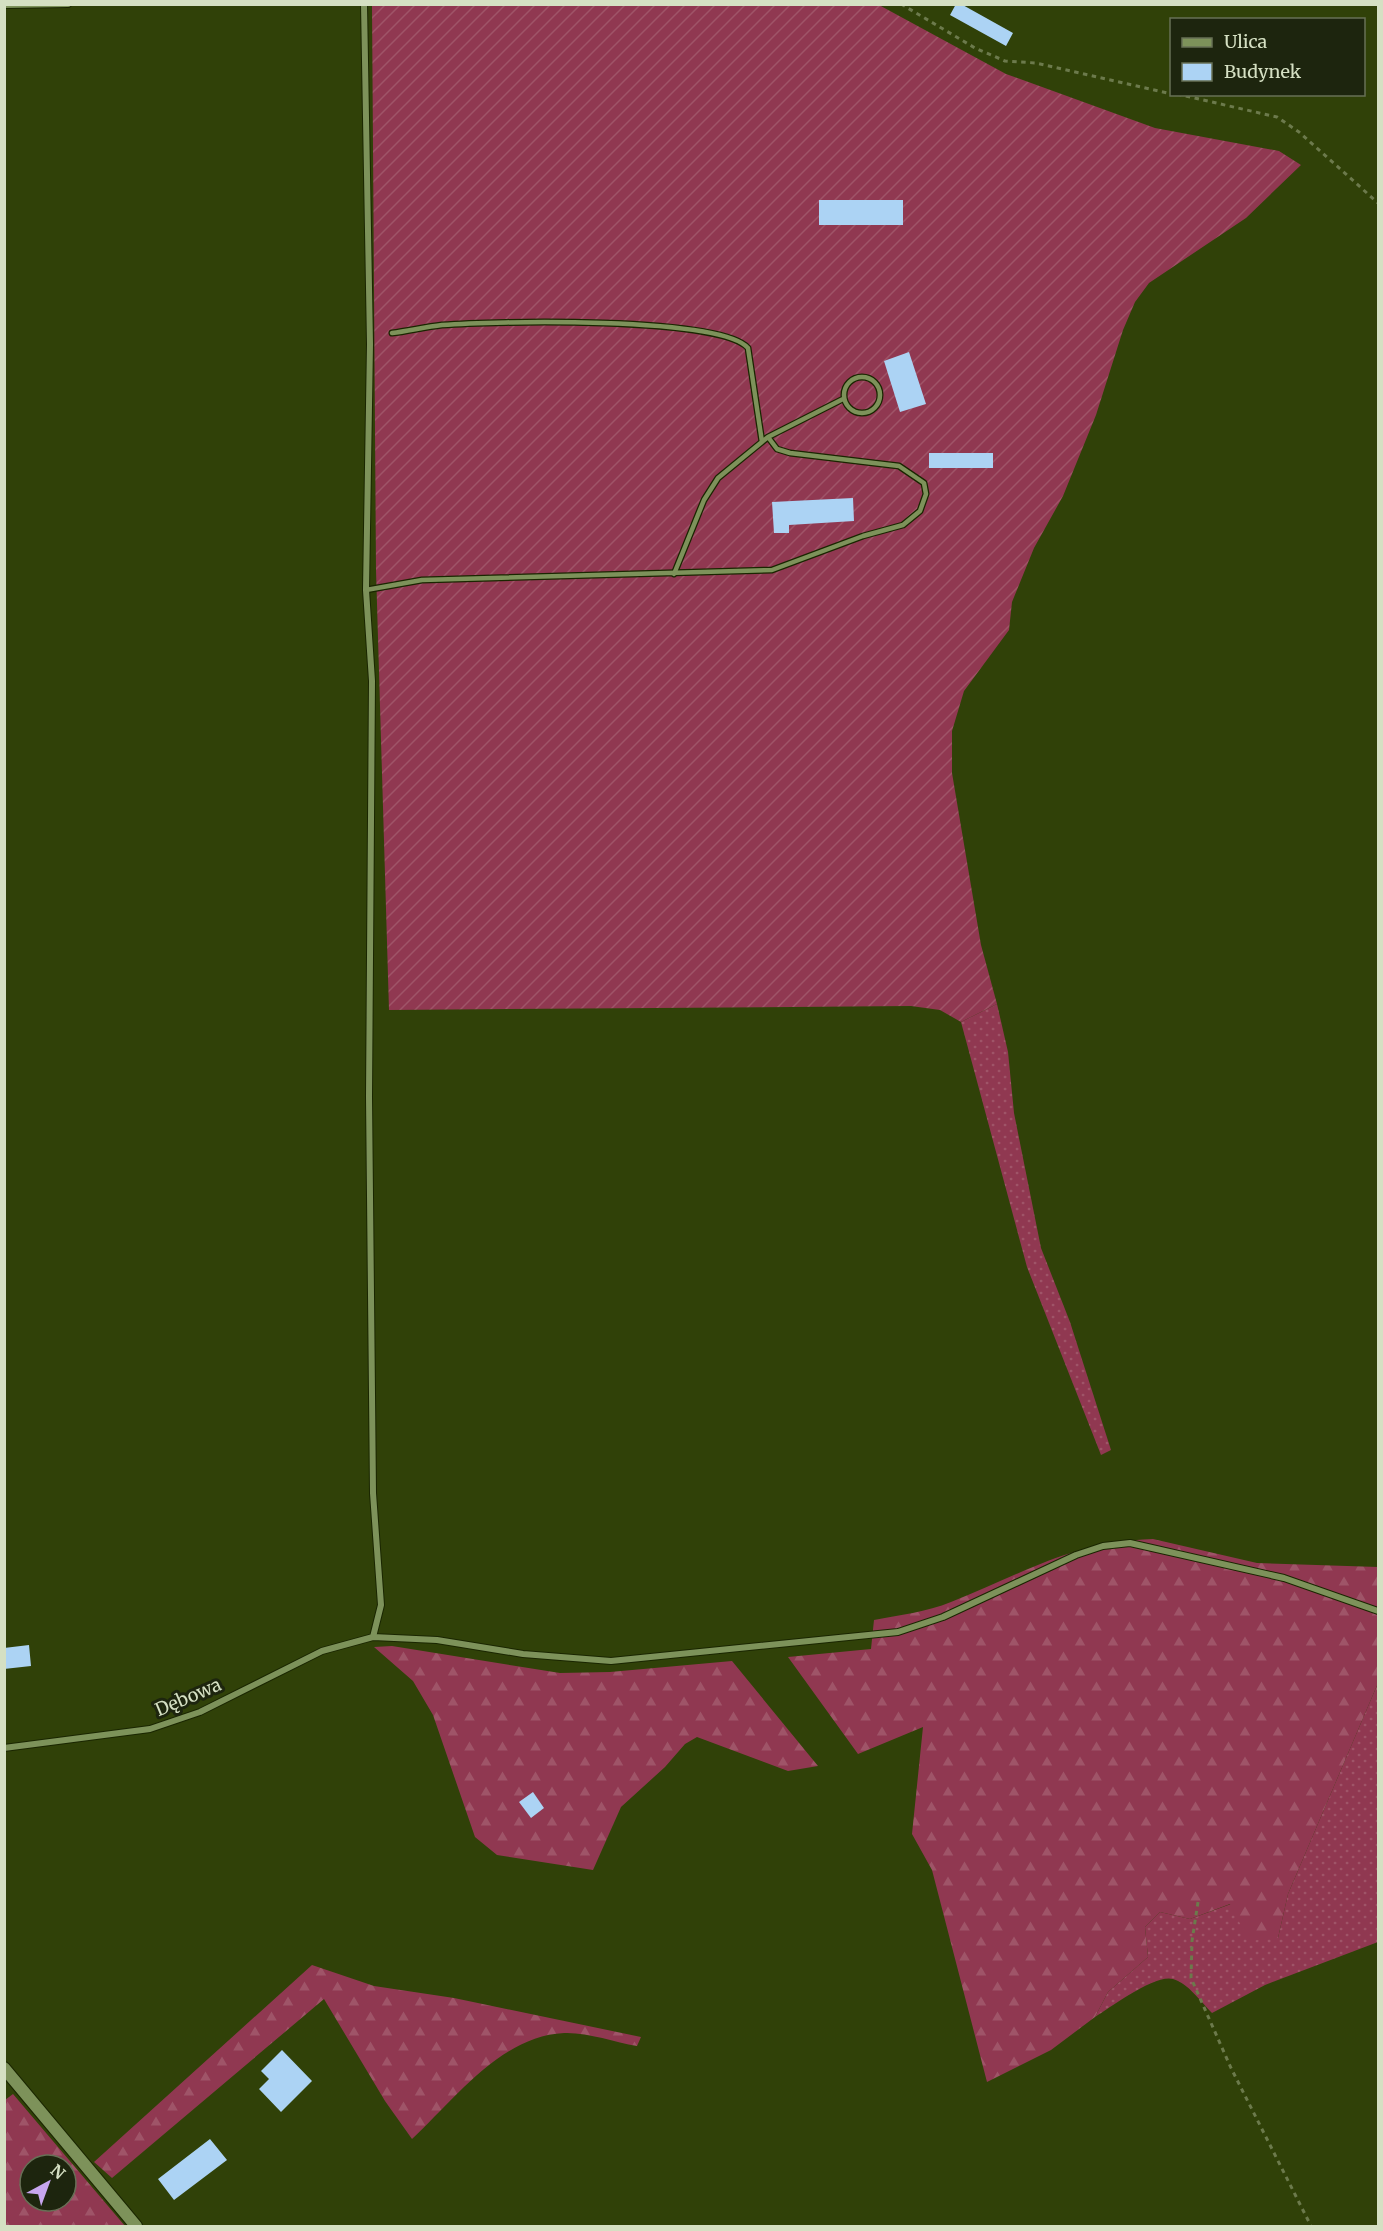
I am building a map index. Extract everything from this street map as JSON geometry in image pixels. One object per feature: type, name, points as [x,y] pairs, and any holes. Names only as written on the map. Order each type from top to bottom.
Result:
[{"type":"street","points":[[4,5],[68,4]]},
{"type":"street","points":[[364,4],[370,344],[366,590],[372,681],[369,1097],[373,1493],[381,1605],[373,1637]]},
{"type":"street","name":"Dębowa","points":[[4,1748],[150,1729],[200,1712],[322,1651],[373,1637],[437,1640],[523,1654],[611,1661],[898,1632],[943,1617],[1076,1555],[1103,1546],[1130,1543],[1284,1578],[1378,1611]]},
{"type":"street","points":[[4,2068],[136,2226]]},
{"type":"lane","points":[[392,333],[439,325],[557,324],[686,327],[736,338],[748,348],[762,442]]},
{"type":"lane","points":[[868,377],[876,382],[881,396],[878,407],[867,414],[850,411],[843,399],[846,384],[852,379],[868,377]]},
{"type":"lane","points":[[674,574],[704,500],[718,477],[768,437],[843,399]]},
{"type":"lane","points":[[366,590],[422,580],[772,570],[863,536],[903,525],[920,511],[926,494],[924,483],[910,471],[898,466],[790,453],[777,449],[768,437]]},
{"type":"path","points":[[901,4],[975,48],[1005,61],[1036,63],[1170,94]]},
{"type":"path","points":[[1185,96],[1277,117],[1299,132],[1378,203]]},
{"type":"path","points":[[1198,1902],[1192,1941],[1191,1978],[1232,2067],[1311,2226]]},
{"type":"green space","points":[[372,5],[879,5],[1006,74],[1155,128],[1279,151],[1301,165],[1246,218],[1149,283],[1135,302],[1123,330],[1096,415],[1063,496],[1034,548],[1012,602],[1009,630],[964,691],[952,731],[952,773],[981,945],[997,1004],[961,1022],[940,1010],[911,1006],[389,1010],[376,570]]},
{"type":"green space","points":[[997,1004],[1008,1052],[1014,1113],[1041,1248],[1070,1322],[1111,1450],[1101,1455],[1027,1267],[961,1022]]},
{"type":"green space","points":[[1153,1539],[1257,1563],[1378,1567],[1378,1683],[1288,1894],[1278,1938],[1249,1941],[1230,1904],[1190,1919],[1160,1912],[1145,1927],[1148,1957],[1108,1992],[1095,2017],[1051,2050],[987,2082],[932,1870],[912,1834],[923,1727],[858,1754],[788,1657],[871,1649],[874,1620],[942,1605],[1073,1552],[1124,1541]]},
{"type":"green space","points":[[392,1646],[560,1673],[610,1672],[732,1661],[818,1766],[788,1771],[697,1737],[685,1744],[665,1767],[621,1807],[593,1870],[497,1855],[475,1837],[433,1715],[413,1681],[374,1647]]},
{"type":"green space","points":[[1378,1683],[1378,1942],[1265,1985],[1212,2013],[1184,1984],[1173,1979],[1165,1979],[1155,1981],[1133,1992],[1095,2017],[1108,1992],[1148,1957],[1145,1927],[1160,1912],[1190,1919],[1231,1904],[1278,1938],[1288,1894]]},
{"type":"green space","points":[[312,1965],[374,1986],[454,1998],[641,2037],[637,2046],[564,2033],[541,2037],[520,2045],[480,2072],[412,2139],[385,2101],[324,1999],[112,2178],[94,2162]]},
{"type":"green space","points":[[13,2094],[63,2153],[18,2153],[18,2213],[78,2213],[78,2171],[125,2226],[5,2226],[5,2100]]},
{"type":"building","points":[[956,4],[961,4],[1013,33],[1006,46],[950,15]]},
{"type":"building","points":[[819,200],[903,200],[903,225],[819,225]]},
{"type":"building","points":[[909,352],[926,404],[900,412],[884,361]]},
{"type":"building","points":[[929,453],[993,453],[993,468],[929,468]]},
{"type":"building","points":[[853,498],[854,521],[789,525],[789,533],[774,533],[772,502]]},
{"type":"building","points":[[29,1645],[31,1666],[4,1669],[4,1648]]},
{"type":"building","points":[[533,1792],[544,1808],[531,1818],[519,1802]]},
{"type":"building","points":[[282,2050],[312,2081],[281,2112],[259,2089],[269,2079],[261,2071]]},
{"type":"building","points":[[210,2139],[227,2160],[174,2200],[158,2179]]}]
